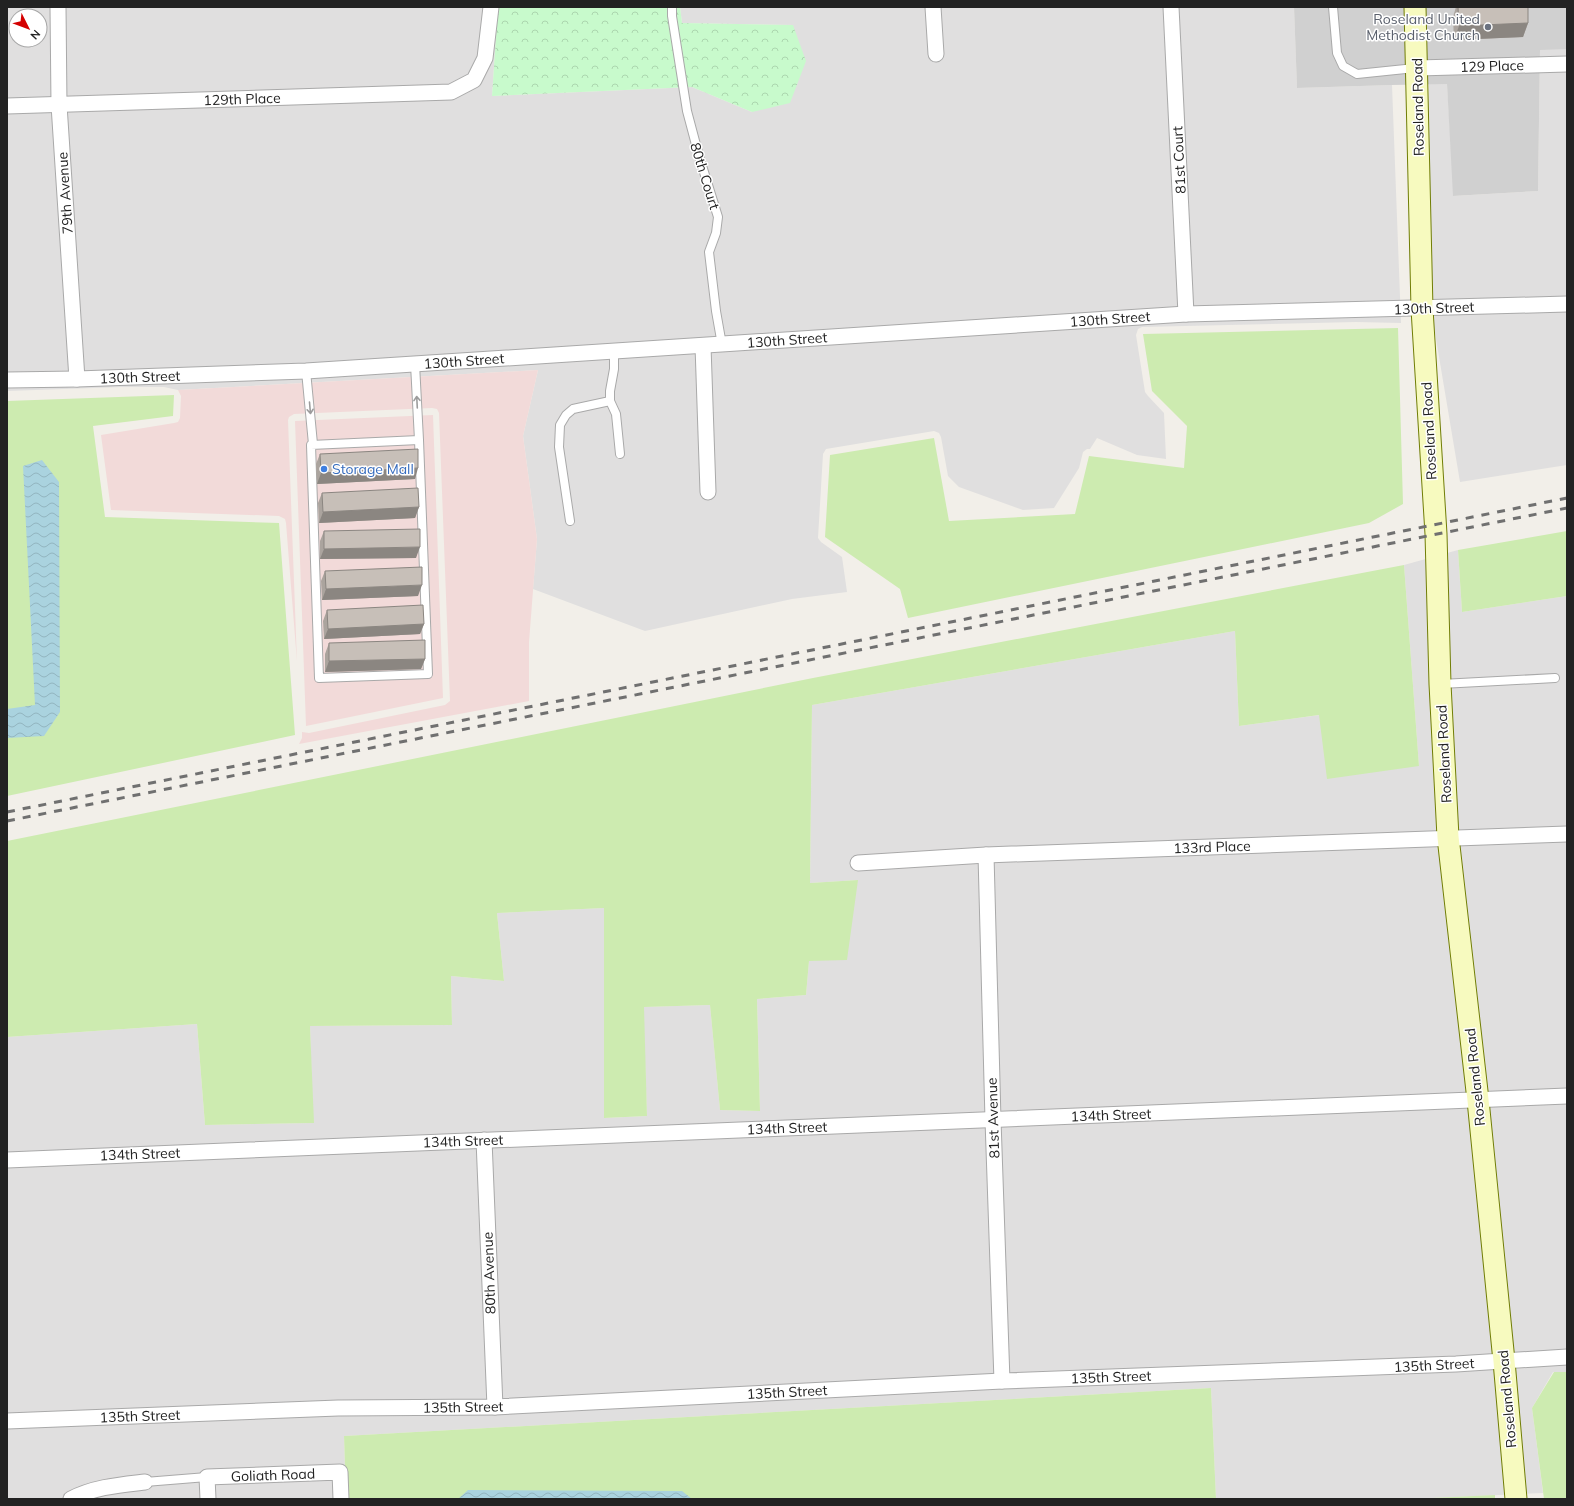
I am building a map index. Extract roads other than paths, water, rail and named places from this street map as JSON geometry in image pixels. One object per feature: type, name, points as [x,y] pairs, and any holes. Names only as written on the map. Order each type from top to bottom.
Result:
[{"type":"main road","name":"Roseland Road","points":[[1415,7],[1418,68],[1422,309],[1436,534],[1440,684],[1448,837],[1478,1100],[1516,1499]]},
{"type":"street","name":"79th Avenue","points":[[58,7],[59,105],[77,379]]},
{"type":"street","name":"129th Place","points":[[7,106],[451,92],[474,80],[486,58],[491,7]]},
{"type":"street","points":[[933,7],[936,54]]},
{"type":"street","name":"81st Court","points":[[1171,7],[1186,314]]},
{"type":"street","name":"129 Place","points":[[1418,68],[1567,64]]},
{"type":"street","name":"130th Street","points":[[7,380],[306,371],[1186,314],[1567,304]]},
{"type":"street","points":[[704,346],[708,492]]},
{"type":"street","name":"133rd Place","points":[[858,863],[986,855],[1406,840],[1448,837],[1567,834]]},
{"type":"street","name":"81st Avenue","points":[[986,855],[1002,1381]]},
{"type":"street","name":"134th Street","points":[[7,1160],[1567,1096]]},
{"type":"street","name":"80th Avenue","points":[[484,1140],[494,1407]]},
{"type":"street","name":"135th Street","points":[[7,1421],[338,1408],[494,1407],[1002,1381],[1456,1364],[1567,1357]]},
{"type":"street","name":"Goliath Road","points":[[207,1477],[340,1472],[341,1499]]},
{"type":"street","points":[[207,1477],[208,1499]]},
{"type":"street","points":[[71,1499],[81,1494],[106,1486],[145,1482]]},
{"type":"lane","name":"80th Court","points":[[672,7],[672,16],[687,111],[718,217],[716,233],[709,252],[716,311],[722,344]]},
{"type":"lane","points":[[1333,7],[1337,53],[1343,66],[1357,74],[1418,68]]},
{"type":"lane","points":[[614,351],[614,369],[610,391],[610,402],[616,414],[620,454]]},
{"type":"lane","points":[[306,371],[313,444],[311,444],[319,678],[428,674],[415,364]]},
{"type":"lane","points":[[570,521],[559,447],[560,425],[566,415],[573,409],[610,402]]},
{"type":"lane","points":[[313,444],[419,440]]},
{"type":"lane","points":[[1440,684],[1555,678]]},
{"type":"lane","points":[[145,1482],[207,1477]]},
{"type":"water","points":[[42,460],[59,482],[60,712],[44,736],[7,738],[7,709],[35,705],[23,466]]},
{"type":"water","points":[[468,1490],[682,1491],[692,1499],[458,1499]]},
{"type":"railway","points":[[7,812],[1567,498]]},
{"type":"railway","points":[[7,821],[1567,508]]},
{"type":"place","name":"Roseland United Methodist Church","points":[[1488,27]]},
{"type":"place","name":"Storage Mall","points":[[324,469]]}]
